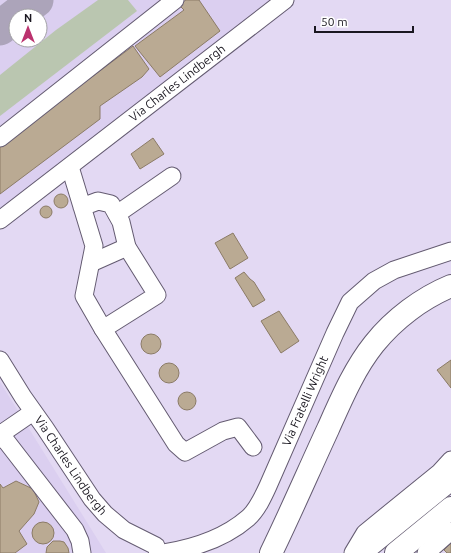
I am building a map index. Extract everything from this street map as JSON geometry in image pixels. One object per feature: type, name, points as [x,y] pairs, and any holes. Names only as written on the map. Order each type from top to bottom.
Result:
[{"type":"highway","points":[[271,553],[342,397],[364,357],[374,343],[422,301],[451,286]]},
{"type":"highway","points":[[360,553],[451,479]]},
{"type":"highway","points":[[396,553],[451,508]]},
{"type":"street","points":[[0,138],[175,0]]},
{"type":"street","name":"Via Charles Lindbergh","points":[[0,220],[285,0]]},
{"type":"street","points":[[70,167],[94,246],[84,296],[176,444],[185,452],[223,431],[238,427],[252,447]]},
{"type":"street","points":[[117,214],[172,176]]},
{"type":"street","points":[[82,207],[98,201],[112,204],[121,222],[126,247],[157,295],[103,328]]},
{"type":"street","points":[[91,263],[126,247]]},
{"type":"street","name":"Via Fratelli Wright","points":[[164,553],[186,550],[213,540],[229,532],[249,517],[256,508],[268,486],[350,302],[374,280],[394,270],[451,251]]},
{"type":"street","name":"Via Charles Lindbergh","points":[[0,360],[22,397],[79,481],[105,514],[124,530],[156,546],[158,553]]},
{"type":"street","points":[[33,412],[0,435],[75,530],[80,541],[82,553]]},
{"type":"street","points":[[353,553],[365,533],[440,472],[451,460]]},
{"type":"street","points":[[426,553],[451,531]]},
{"type":"shaded area","points":[[0,0],[270,0],[0,211]]},
{"type":"shaded area","points":[[0,382],[23,419],[106,553],[0,553]]},
{"type":"green space","points":[[98,0],[128,0],[137,11],[0,116],[0,75],[34,48],[48,48],[48,36]]},
{"type":"building","points":[[186,0],[199,0],[220,31],[160,77],[135,46],[184,10],[179,5]]},
{"type":"building","points":[[133,46],[149,69],[142,77],[100,106],[100,119],[0,194],[0,146]]},
{"type":"building","points":[[153,138],[164,154],[140,169],[131,154]]},
{"type":"building","points":[[61,194],[66,196],[68,201],[66,206],[61,208],[56,206],[54,201],[56,196]]},
{"type":"building","points":[[44,206],[48,206],[52,212],[48,218],[44,218],[40,214],[40,210]]},
{"type":"building","points":[[233,233],[248,258],[230,269],[215,243]]},
{"type":"building","points":[[244,272],[254,282],[265,300],[253,307],[235,278]]},
{"type":"building","points":[[279,311],[299,341],[281,353],[261,321]]},
{"type":"building","points":[[151,334],[158,337],[161,344],[158,351],[151,354],[144,351],[141,344],[144,337]]},
{"type":"building","points":[[451,360],[451,388],[437,370]]},
{"type":"building","points":[[169,363],[176,366],[179,373],[176,380],[169,383],[162,380],[159,373],[162,366]]},
{"type":"building","points":[[183,392],[191,392],[196,397],[194,408],[191,410],[183,410],[178,405],[178,397]]},
{"type":"building","points":[[16,481],[33,489],[39,502],[34,514],[19,531],[27,544],[15,553],[0,553],[0,484],[3,488]]},
{"type":"building","points":[[43,522],[51,525],[54,533],[51,541],[43,544],[35,541],[32,533],[35,525]]},
{"type":"building","points":[[53,541],[64,542],[69,553],[46,553],[47,547]]},
{"type":"building","points":[[451,543],[451,553],[447,553],[444,550]]},
{"type":"taxiway","points":[[0,28],[36,0]]}]
